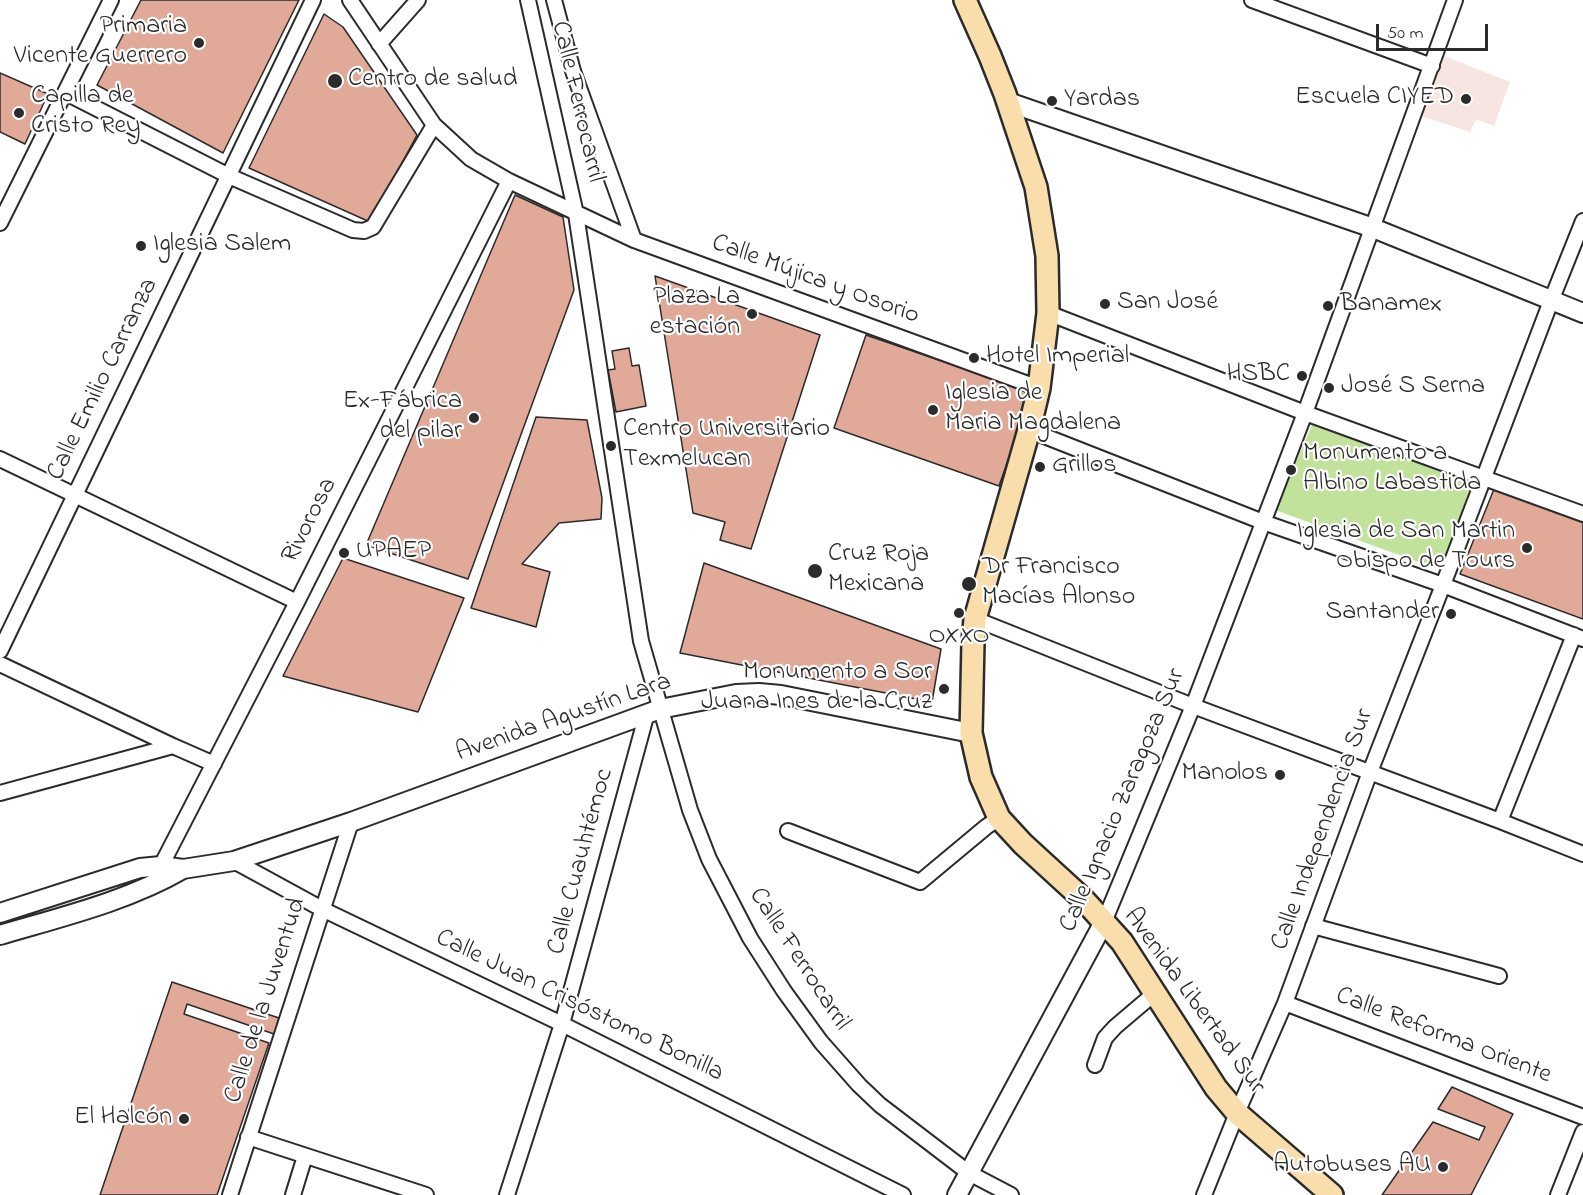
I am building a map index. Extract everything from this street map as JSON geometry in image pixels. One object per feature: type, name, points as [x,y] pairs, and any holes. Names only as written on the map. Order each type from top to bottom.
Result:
[{"type":"main road","name":"Avenida Libertad Sur","points":[[965,0],[1008,102],[1036,187],[1047,256],[1048,313],[1039,388],[975,620],[972,642],[971,733],[981,777],[999,818],[1023,844],[1083,899],[1122,942],[1216,1088],[1237,1113],[1332,1195]]},
{"type":"main road","points":[[1008,102],[1373,228],[1583,313]]},
{"type":"main road","name":"Avenida Agustín Lara","points":[[0,935],[70,915],[161,874],[234,861],[351,822],[654,711],[736,694],[759,693],[971,733]]},
{"type":"main road","name":"Avenida Agustín Lara","points":[[0,913],[140,868],[161,874]]},
{"type":"main road","points":[[65,891],[70,915]]},
{"type":"main road","name":"Calle Ignacio Zaragoza Sur","points":[[957,1195],[1104,922]]},
{"type":"street","points":[[0,224],[111,0]]},
{"type":"street","name":"Calle Emilio Carranza","points":[[0,651],[313,0]]},
{"type":"street","name":"Calle Mújica y Osorio","points":[[350,0],[434,125],[471,159],[509,182],[634,240],[1039,388]]},
{"type":"street","points":[[379,44],[418,0]]},
{"type":"street","name":"Calle Ferrocarril","points":[[528,0],[576,214],[640,641],[654,711],[709,859],[750,938],[784,992],[821,1042],[880,1105],[969,1173],[1011,1195]]},
{"type":"street","points":[[554,0],[573,71],[634,240]]},
{"type":"street","points":[[1252,0],[1432,66]]},
{"type":"street","name":"Calle Ignacio Zaragoza Sur","points":[[1104,922],[1193,706],[1305,413],[1455,0]]},
{"type":"street","points":[[66,93],[229,176],[353,230],[364,231],[373,227],[434,125]]},
{"type":"street","name":"Rivorosa","points":[[161,874],[214,764],[509,182]]},
{"type":"street","name":"Calle Independencia Sur","points":[[1204,1195],[1285,1003],[1370,772],[1583,221]]},
{"type":"street","points":[[1048,313],[1305,413],[1583,514]]},
{"type":"street","points":[[1029,430],[1263,522],[1443,585],[1578,637],[1500,821]]},
{"type":"street","points":[[0,459],[297,602]]},
{"type":"street","points":[[975,620],[1193,706],[1583,854]]},
{"type":"street","points":[[0,664],[214,764]]},
{"type":"street","name":"Calle Cuauhtémoc","points":[[507,1195],[562,1024],[654,711]]},
{"type":"street","points":[[0,793],[173,746]]},
{"type":"street","points":[[788,831],[920,882],[999,818]]},
{"type":"street","name":"Calle de la Juventud","points":[[230,1195],[351,822]]},
{"type":"street","name":"Calle Juan Crisóstomo Bonilla","points":[[234,861],[322,909],[562,1024],[903,1195]]},
{"type":"street","points":[[1313,926],[1499,976]]},
{"type":"street","points":[[1095,1065],[1105,1038],[1155,993]]},
{"type":"street","name":"Calle Reforma Oriente","points":[[1285,1003],[1583,1117]]},
{"type":"street","points":[[1558,1195],[1583,1132]]},
{"type":"street","points":[[248,1137],[426,1195]]},
{"type":"street","points":[[293,1195],[305,1156]]},
{"type":"street","points":[[378,1195],[382,1181]]},
{"type":"shaded area","name":"Escuela CIYED","points":[[1444,56],[1510,82],[1494,126],[1476,119],[1470,132],[1421,116]]},
{"type":"green space","points":[[1313,423],[1472,481],[1443,571],[1275,510]]},
{"type":"building","name":"Primaria Vicente Guerrero","points":[[141,0],[299,0],[223,153],[97,85]]},
{"type":"building","name":"Centro de salud","points":[[324,14],[343,27],[417,135],[370,222],[249,168]]},
{"type":"building","name":"Capilla de Cristo Rey","points":[[0,73],[48,94],[25,144],[0,132]]},
{"type":"building","name":"Ex-Fábrica del pilar","points":[[515,195],[563,217],[574,290],[468,579],[366,545]]},
{"type":"building","name":"Plaza La estación","points":[[655,276],[820,335],[751,549],[720,540],[725,522],[693,513]]},
{"type":"building","name":"Iglesia de Maria Magdalena","points":[[866,335],[1032,392],[999,486],[834,428]]},
{"type":"building","points":[[629,348],[632,366],[639,365],[646,406],[616,412],[608,370],[615,369],[612,351]]},
{"type":"building","name":"Centro Universitario Texmelucan","points":[[536,417],[587,420],[602,498],[601,519],[559,523],[522,564],[550,572],[536,627],[471,608]]},
{"type":"building","name":"Iglesia de San Martin Obispo de Tours","points":[[1494,489],[1583,521],[1583,619],[1460,574]]},
{"type":"building","name":"UPAEP","points":[[343,558],[464,598],[418,712],[283,676]]},
{"type":"building","points":[[704,563],[941,649],[932,702],[680,653]]},
{"type":"building","name":"El Halcón","points":[[172,982],[279,1018],[276,1029],[274,1034],[187,1004],[184,1014],[269,1043],[217,1195],[100,1195]]},
{"type":"building","name":"Autobuses AU","points":[[1452,1087],[1513,1114],[1471,1195],[1382,1195],[1433,1122],[1479,1140],[1485,1127],[1438,1109]]},
{"type":"place","name":"Primaria Vicente Guerrero","points":[[199,43]]},
{"type":"place","name":"Centro de salud","points":[[335,81]]},
{"type":"place","name":"Escuela CIYED","points":[[1466,99]]},
{"type":"place","name":"Yardas","points":[[1052,101]]},
{"type":"place","name":"Capilla de Cristo Rey","points":[[19,113]]},
{"type":"place","name":"Iglesia Salem","points":[[141,246]]},
{"type":"place","name":"San José","points":[[1105,304]]},
{"type":"place","name":"Banamex","points":[[1328,306]]},
{"type":"place","name":"Plaza La estación","points":[[752,314]]},
{"type":"place","name":"Hotel Imperial","points":[[974,358]]},
{"type":"place","name":"HSBC","points":[[1302,376]]},
{"type":"place","name":"José S Serna","points":[[1329,388]]},
{"type":"place","name":"Iglesia de Maria Magdalena","points":[[933,410]]},
{"type":"place","name":"Ex-Fábrica del pilar","points":[[474,418]]},
{"type":"place","name":"Centro Universitario Texmelucan","points":[[611,446]]},
{"type":"place","name":"Grillos","points":[[1040,467]]},
{"type":"place","name":"Monumento a Albino Labastida","points":[[1291,470]]},
{"type":"place","name":"Iglesia de San Martin Obispo de Tours","points":[[1527,548]]},
{"type":"place","name":"UPAEP","points":[[344,553]]},
{"type":"place","name":"Cruz Roja Mexicana","points":[[815,571]]},
{"type":"place","name":"Dr Francisco Macías Alonso","points":[[969,584]]},
{"type":"place","name":"OXXO","points":[[959,613]]},
{"type":"place","name":"Santander","points":[[1451,614]]},
{"type":"place","name":"Monumento a Sor Juana Ines de la Cruz","points":[[944,689]]},
{"type":"place","name":"Manolos","points":[[1280,775]]},
{"type":"place","name":"El Halcón","points":[[184,1119]]},
{"type":"place","name":"Autobuses AU","points":[[1443,1167]]}]
